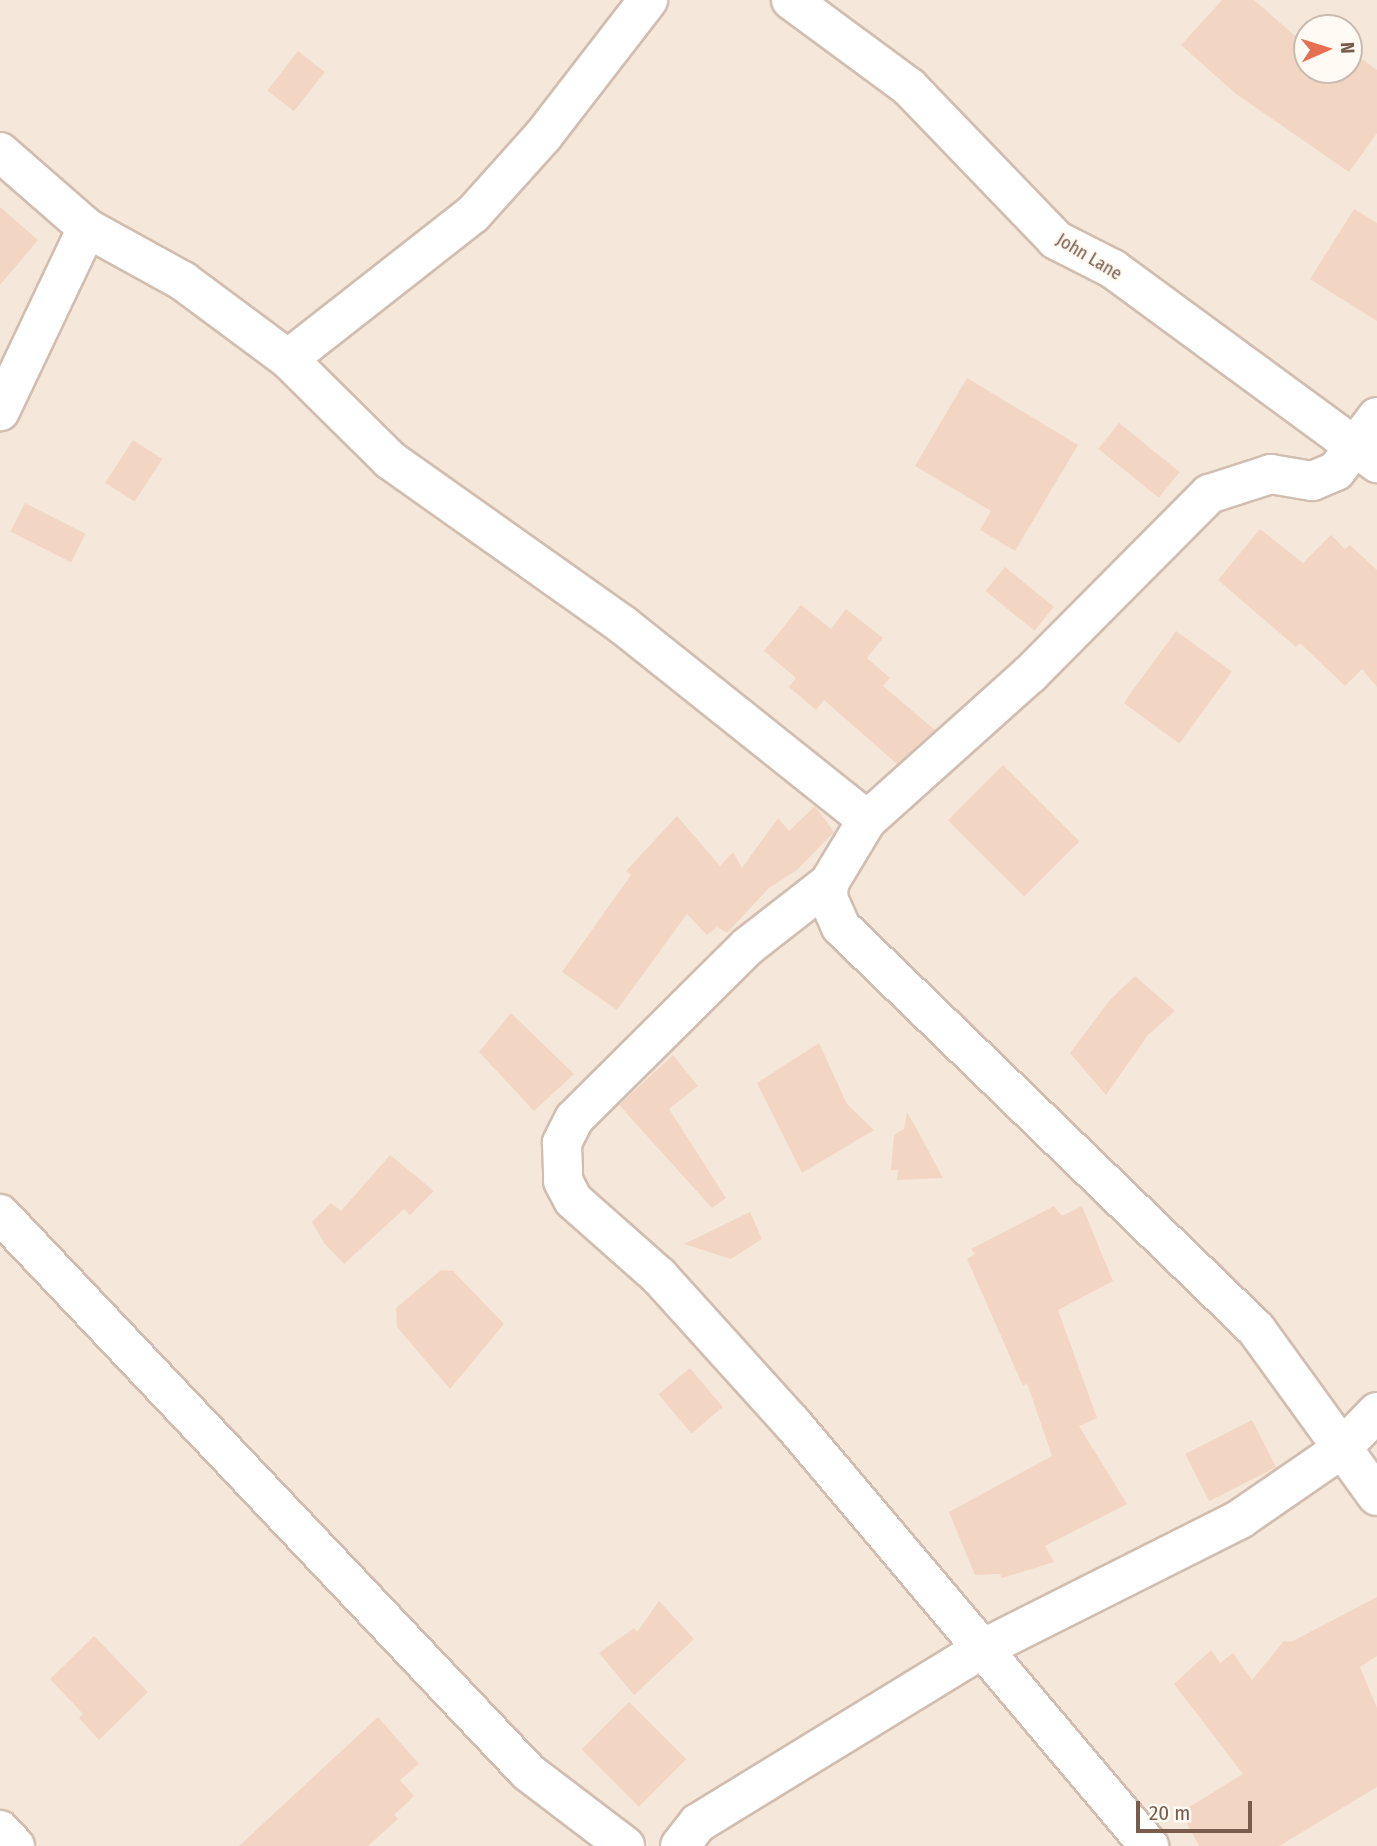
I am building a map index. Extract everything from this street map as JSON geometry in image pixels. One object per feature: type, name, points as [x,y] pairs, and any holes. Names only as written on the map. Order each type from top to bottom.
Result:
[{"type":"street","points":[[288,359],[473,214],[543,136],[648,0]]},
{"type":"street","name":"John Lane","points":[[791,0],[909,87],[1056,240],[1113,269],[1370,442]]},
{"type":"street","points":[[0,152],[87,228],[183,281],[288,359],[390,460],[623,625],[867,820]]},
{"type":"street","points":[[0,411],[87,228]]},
{"type":"street","points":[[1149,1846],[792,1423],[659,1276],[573,1200],[563,1181],[562,1143],[574,1119],[748,946],[829,883],[867,820],[1030,674],[1209,494],[1271,474],[1312,481],[1336,471],[1370,442]]},
{"type":"street","points":[[829,883],[830,912],[841,928],[1256,1329],[1340,1450],[1377,1496]]},
{"type":"street","points":[[0,1214],[528,1772],[625,1846]]},
{"type":"street","points":[[680,1846],[698,1823],[984,1648],[1240,1519],[1340,1450],[1377,1412]]},
{"type":"street","points":[[0,1830],[15,1846]]},
{"type":"shaded area","points":[[0,0],[1377,0],[1377,1846],[0,1846]]},
{"type":"building","points":[[1222,0],[1254,0],[1293,34],[1293,84],[1363,84],[1363,60],[1377,70],[1377,133],[1349,172],[1236,94],[1181,45]]},
{"type":"building","points":[[298,51],[325,72],[294,111],[267,90]]},
{"type":"building","points":[[0,207],[38,240],[0,285]]},
{"type":"building","points":[[1354,209],[1377,223],[1377,321],[1310,279]]},
{"type":"building","points":[[967,378],[1078,445],[1015,551],[980,530],[991,511],[915,466]]},
{"type":"building","points":[[1119,423],[1180,472],[1159,498],[1098,449]]},
{"type":"building","points":[[133,440],[162,459],[135,502],[105,483]]},
{"type":"building","points":[[25,503],[86,534],[71,562],[10,532]]},
{"type":"building","points":[[1260,529],[1303,563],[1331,535],[1345,549],[1350,545],[1377,570],[1377,687],[1362,669],[1345,686],[1300,643],[1296,647],[1218,580]]},
{"type":"building","points":[[1005,567],[1054,607],[1034,631],[985,591]]},
{"type":"building","points":[[801,605],[831,629],[846,609],[883,638],[867,658],[890,678],[883,686],[935,730],[897,764],[824,700],[816,710],[789,687],[796,678],[764,651]]},
{"type":"building","points":[[1176,631],[1232,672],[1180,744],[1124,703]]},
{"type":"building","points":[[1003,765],[1079,841],[1024,897],[948,820]]},
{"type":"building","points":[[815,806],[834,832],[797,870],[769,888],[727,933],[717,927],[707,935],[687,914],[617,1010],[562,972],[631,875],[626,871],[677,816],[720,866],[733,852],[742,868],[778,818],[789,831]]},
{"type":"building","points":[[1135,976],[1175,1011],[1148,1035],[1106,1095],[1070,1053],[1109,1001]]},
{"type":"building","points":[[511,1013],[574,1074],[534,1111],[479,1052]]},
{"type":"building","points":[[819,1043],[847,1104],[874,1130],[802,1173],[757,1083]]},
{"type":"building","points":[[673,1055],[698,1086],[669,1109],[726,1198],[712,1208],[619,1105]]},
{"type":"building","points":[[907,1112],[943,1178],[897,1180],[898,1170],[891,1170],[894,1135],[904,1129]]},
{"type":"building","points":[[390,1155],[434,1191],[410,1215],[404,1209],[344,1264],[324,1243],[312,1222],[331,1203],[341,1211]]},
{"type":"building","points":[[1054,1206],[1062,1216],[1082,1206],[1113,1281],[1058,1310],[1097,1418],[1079,1426],[1127,1504],[1045,1546],[1054,1562],[1002,1578],[1000,1574],[975,1575],[949,1512],[1052,1456],[1027,1383],[1023,1386],[967,1259],[975,1254],[971,1249]]},
{"type":"building","points":[[750,1212],[762,1239],[731,1259],[684,1244]]},
{"type":"building","points":[[441,1270],[453,1271],[504,1324],[450,1389],[397,1327],[396,1308]]},
{"type":"building","points":[[690,1368],[723,1407],[691,1433],[659,1394]]},
{"type":"building","points":[[1252,1420],[1276,1467],[1209,1501],[1185,1454]]},
{"type":"building","points":[[1377,1597],[1377,1656],[1360,1667],[1377,1708],[1377,1787],[1279,1846],[1199,1846],[1181,1812],[1243,1774],[1174,1684],[1211,1650],[1220,1663],[1233,1653],[1252,1680],[1284,1641],[1291,1642]]},
{"type":"building","points":[[659,1601],[694,1639],[634,1695],[599,1653],[634,1628],[637,1632]]},
{"type":"building","points":[[94,1636],[148,1692],[99,1740],[79,1718],[83,1714],[50,1679]]},
{"type":"building","points":[[629,1702],[686,1759],[639,1807],[582,1749]]},
{"type":"building","points":[[378,1717],[419,1764],[400,1780],[414,1796],[394,1815],[398,1819],[368,1846],[239,1846]]}]
